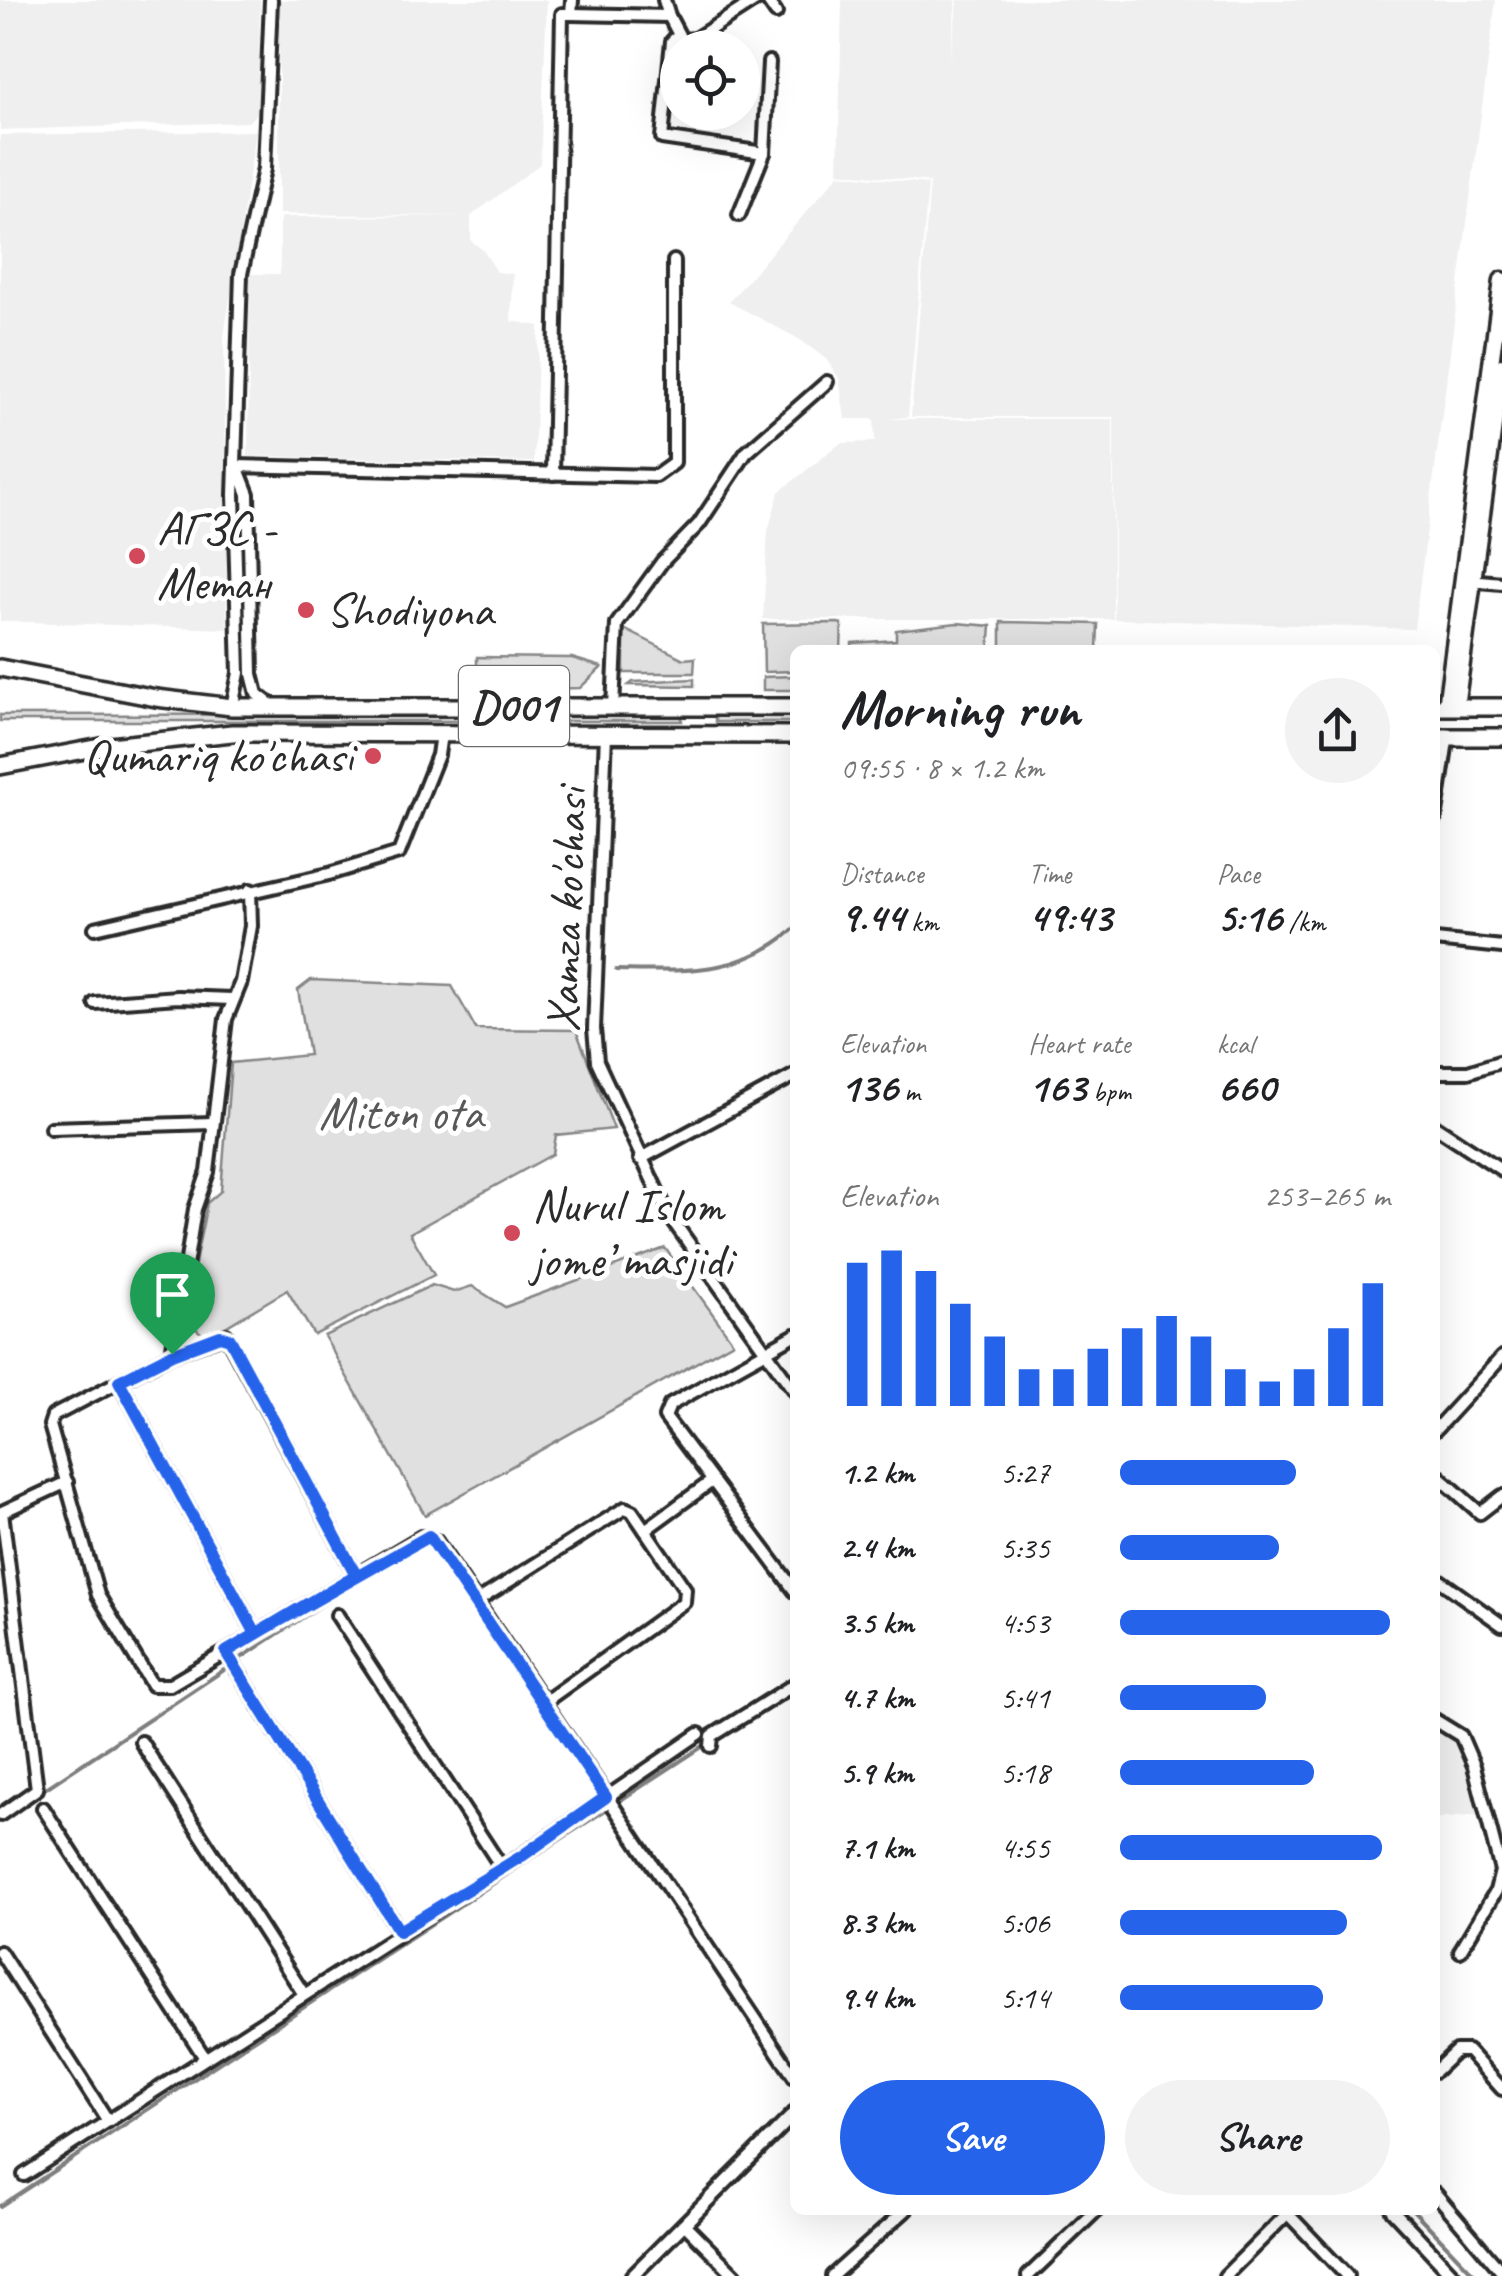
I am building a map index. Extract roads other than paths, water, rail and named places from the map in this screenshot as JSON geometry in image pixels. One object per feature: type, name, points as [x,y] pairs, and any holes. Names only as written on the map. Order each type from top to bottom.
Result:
[{"type":"highway","name":"D001","points":[[0,668],[156,698],[232,707],[790,707]]},
{"type":"highway","points":[[689,735],[698,720],[690,707]]},
{"type":"highway","points":[[1502,707],[1445,707],[1441,737],[1502,737]]},
{"type":"highway","name":"D001","points":[[0,766],[102,747],[232,733],[790,735]]},
{"type":"main road","points":[[1495,398],[1502,280]]},
{"type":"main road","points":[[1445,707],[1502,366]]},
{"type":"street","points":[[232,707],[239,673],[240,274],[264,169],[271,0]]},
{"type":"street","points":[[571,14],[572,0]]},
{"type":"street","points":[[664,0],[676,30]]},
{"type":"street","points":[[709,30],[756,0]]},
{"type":"street","points":[[767,0],[776,13]]},
{"type":"street","points":[[552,474],[562,14],[669,16]]},
{"type":"street","points":[[739,216],[764,153],[769,62]]},
{"type":"street","points":[[663,130],[662,138],[764,153]]},
{"type":"street","points":[[237,466],[361,465],[656,476],[674,462],[674,261]]},
{"type":"street","points":[[614,707],[617,624],[662,562],[699,524],[746,453],[827,382]]},
{"type":"street","points":[[237,466],[248,494],[254,685],[266,702],[278,707]]},
{"type":"street","points":[[1468,580],[1502,582]]},
{"type":"street","points":[[95,928],[330,874],[399,853],[438,755],[440,734]]},
{"type":"street","name":"Xamza ko'chasi","points":[[606,734],[594,1029],[597,1061],[640,1160],[691,1250],[790,1385]]},
{"type":"street","points":[[172,1354],[195,1208],[208,1172],[232,999],[241,982],[251,926],[250,890]]},
{"type":"street","points":[[1440,941],[1502,947]]},
{"type":"street","points":[[95,1003],[178,997],[232,999]]},
{"type":"street","points":[[1440,1072],[1468,1072],[1502,1060]]},
{"type":"street","points":[[640,1160],[790,1078]]},
{"type":"street","points":[[50,1128],[212,1122]]},
{"type":"street","points":[[1440,1129],[1502,1170]]},
{"type":"street","points":[[356,1575],[230,1339],[220,1336],[172,1354],[53,1416],[50,1425],[98,1595],[152,1686],[170,1686],[429,1536],[790,2071]]},
{"type":"street","points":[[790,1337],[765,1348],[666,1410],[665,1417],[790,1584]]},
{"type":"street","points":[[1440,1425],[1502,1357]]},
{"type":"street","points":[[119,1381],[256,1634]]},
{"type":"street","points":[[1440,1478],[1480,1514],[1502,1496]]},
{"type":"street","points":[[0,1815],[37,1790],[2,1512],[67,1482]]},
{"type":"street","points":[[645,1530],[712,1482]]},
{"type":"street","points":[[476,1602],[619,1510],[632,1511],[685,1588],[684,1602],[543,1703]]},
{"type":"street","points":[[1440,1581],[1502,1624]]},
{"type":"street","points":[[338,1615],[502,1868]]},
{"type":"street","points":[[226,1652],[399,1931]]},
{"type":"street","points":[[712,1746],[712,1736],[790,1687]]},
{"type":"street","points":[[1440,1723],[1461,1736],[1468,1751],[1500,1871],[1496,1892],[1460,1950]]},
{"type":"street","points":[[24,2175],[502,1868],[699,1734]]},
{"type":"street","points":[[141,1742],[303,1994]]},
{"type":"street","points":[[43,1808],[205,2058]]},
{"type":"street","points":[[0,1952],[108,2120]]},
{"type":"street","points":[[1440,2067],[1462,2050],[1502,2089]]},
{"type":"street","points":[[1492,2076],[1502,2068]]},
{"type":"street","points":[[632,2276],[790,2118]]},
{"type":"street","points":[[1440,2199],[1502,2272]]},
{"type":"street","points":[[832,2276],[900,2215]]},
{"type":"street","points":[[1028,2276],[1093,2215]]},
{"type":"street","points":[[1225,2276],[1287,2215]]},
{"type":"street","points":[[1293,2215],[1347,2276]]},
{"type":"street","points":[[1397,2215],[1454,2276]]},
{"type":"street","points":[[685,2225],[736,2276]]},
{"type":"waterway","points":[[616,970],[688,970],[733,963],[775,944],[790,932]]},
{"type":"waterway","points":[[238,1660],[340,1593]]},
{"type":"waterway","points":[[40,1792],[224,1670]]},
{"type":"waterway","points":[[0,2206],[708,1743]]},
{"type":"waterway","points":[[1418,2215],[1476,2276]]},
{"type":"place","name":"АГЗС - Метан","points":[[137,556]]},
{"type":"place","name":"Shodiyona","points":[[306,610]]},
{"type":"place","name":"Qumariq ko'chasi","points":[[373,756]]},
{"type":"place","name":"Nurul Islom jome’ masjidi","points":[[512,1233]]},
{"type":"park label","name":"Miton ota","points":[[401,1113]]}]
